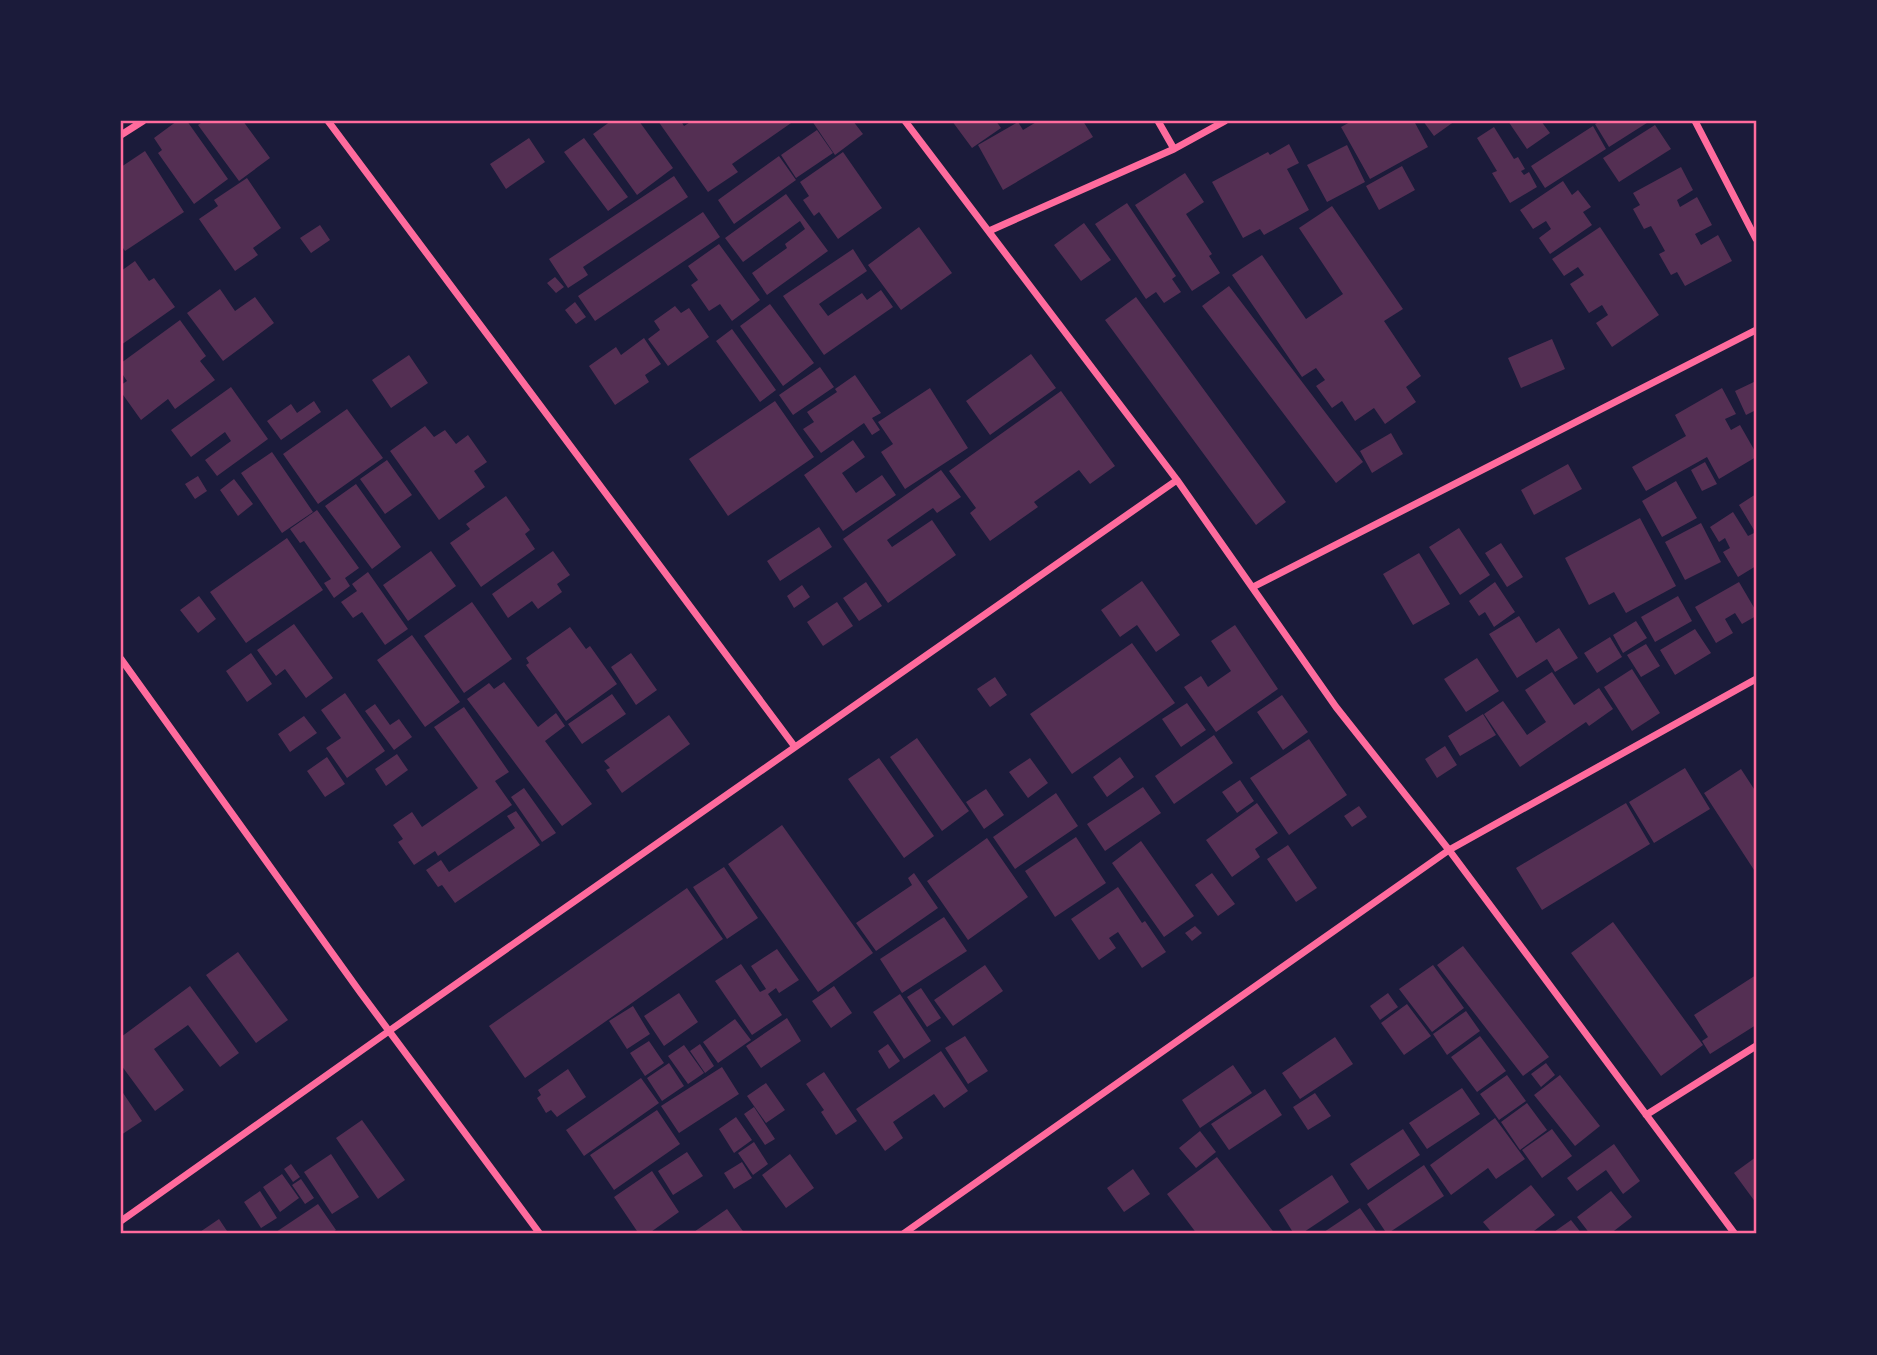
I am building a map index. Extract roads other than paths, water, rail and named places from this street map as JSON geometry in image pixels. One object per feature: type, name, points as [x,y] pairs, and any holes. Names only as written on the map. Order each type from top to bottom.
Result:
[{"type":"street","points":[[121,135],[143,121]]},
{"type":"street","points":[[328,121],[795,747]]},
{"type":"street","points":[[905,121],[1177,480],[1336,707],[1449,850],[1733,1234]]},
{"type":"street","points":[[1158,121],[1174,149]]},
{"type":"street","points":[[989,231],[1174,149],[1225,121]]},
{"type":"street","points":[[1695,121],[1756,239]]},
{"type":"street","points":[[1253,587],[1756,330]]},
{"type":"street","points":[[121,1221],[1177,480]]},
{"type":"street","points":[[121,659],[389,1031],[540,1234]]},
{"type":"street","points":[[903,1234],[1449,850],[1756,679]]},
{"type":"street","points":[[1646,1115],[1756,1046]]}]
